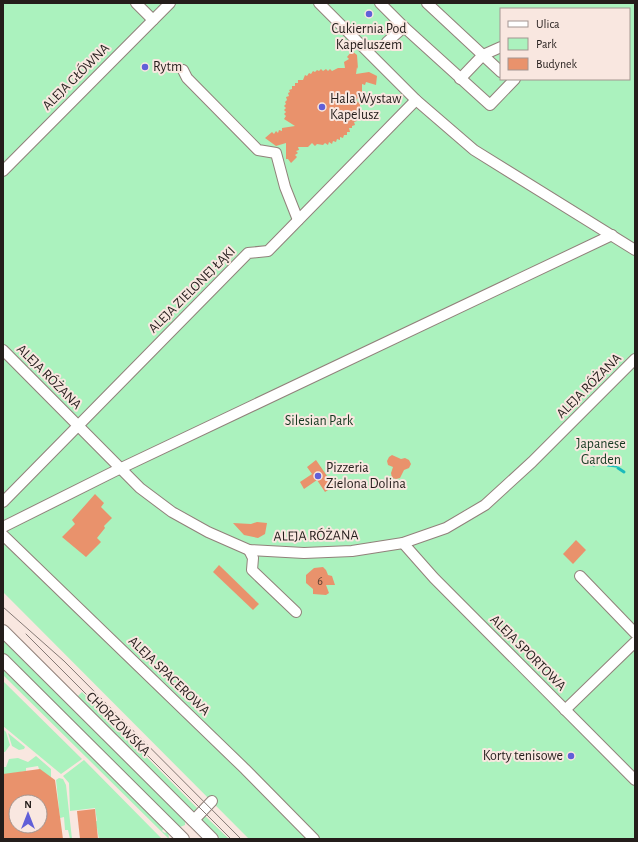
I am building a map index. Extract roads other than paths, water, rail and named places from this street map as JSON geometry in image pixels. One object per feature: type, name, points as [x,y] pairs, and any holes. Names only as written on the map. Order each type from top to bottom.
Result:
[{"type":"main road","name":"CHORZOWSKA","points":[[3,631],[212,839]]},
{"type":"main road","points":[[3,660],[182,838],[195,822]]},
{"type":"street","points":[[136,3],[153,20]]},
{"type":"street","name":"ALEJA GŁÓWNA","points":[[3,171],[170,3]]},
{"type":"street","points":[[319,3],[416,100],[474,150],[635,250]]},
{"type":"street","points":[[380,3],[460,79],[490,105],[512,80]]},
{"type":"street","points":[[427,3],[500,71]]},
{"type":"street","points":[[387,42],[404,27]]},
{"type":"street","points":[[460,79],[483,55],[500,47]]},
{"type":"street","points":[[183,70],[188,78],[258,150],[276,153],[285,187],[298,220]]},
{"type":"street","name":"ALEJA ZIELONEJ ŁĄKI","points":[[3,502],[248,254],[268,251],[416,100]]},
{"type":"street","points":[[3,527],[612,235]]},
{"type":"street","name":"ALEJA RÓŻANA","points":[[3,350],[140,488],[172,512],[208,532],[249,550],[304,552],[352,551],[403,543],[446,528],[485,504],[538,456],[635,359]]},
{"type":"street","name":"ALEJA SPACEROWA","points":[[3,535],[245,768],[314,839]]},
{"type":"street","name":"ALEJA SPORTOWA","points":[[403,543],[434,578],[635,780]]},
{"type":"street","points":[[249,550],[253,558],[252,570],[296,612]]},
{"type":"street","points":[[580,576],[635,633]]},
{"type":"street","points":[[565,710],[635,642]]},
{"type":"street","points":[[195,822],[212,801]]},
{"type":"waterway","points":[[591,463],[594,465],[603,461],[608,465],[616,466]]},
{"type":"waterway","points":[[618,468],[624,472]]},
{"type":"tram line","points":[[3,607],[64,661],[241,839]]},
{"type":"tram line","points":[[26,634],[231,839]]},
{"type":"place","name":"Cukiernia Pod Kapeluszem","points":[[369,14]]},
{"type":"place","name":"Rytm","points":[[145,67]]},
{"type":"place","name":"Hala Wystaw Kapelusz","points":[[322,107]]},
{"type":"place","name":"Pizzeria Zielona Dolina","points":[[318,476]]},
{"type":"place","name":"Korty tenisowe","points":[[571,756]]},
{"type":"park label","name":"Silesian Park","points":[[319,421]]},
{"type":"park label","name":"Japanese Garden","points":[[601,452]]}]
